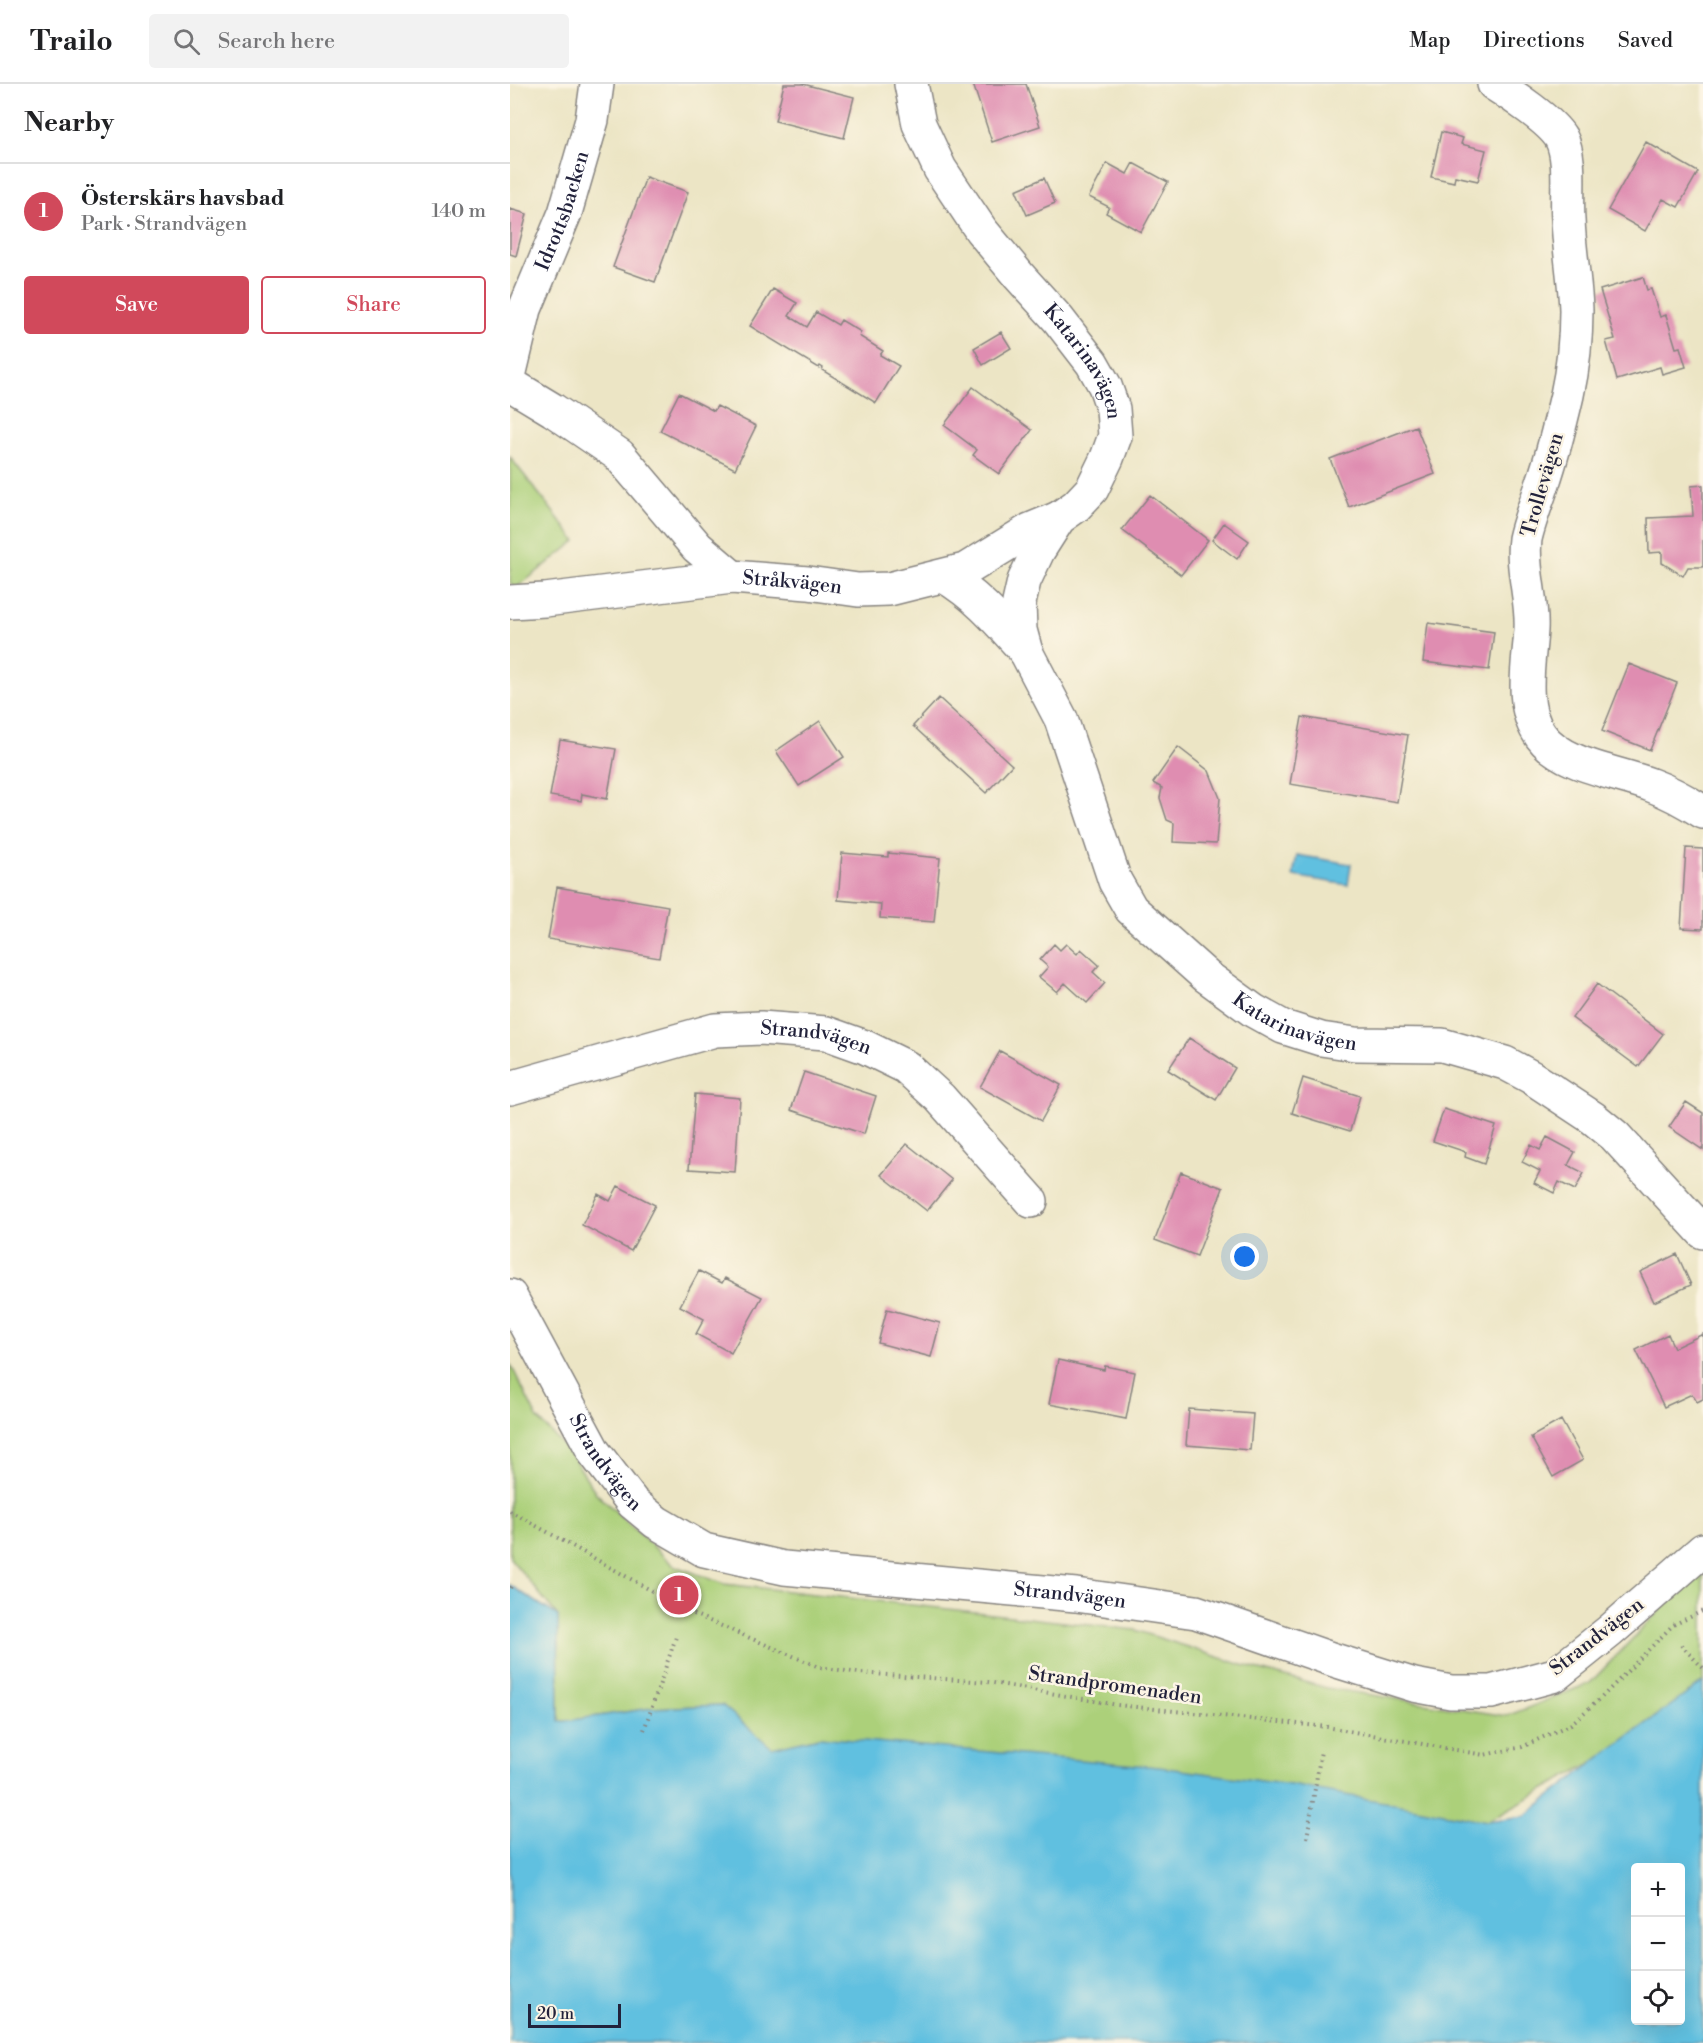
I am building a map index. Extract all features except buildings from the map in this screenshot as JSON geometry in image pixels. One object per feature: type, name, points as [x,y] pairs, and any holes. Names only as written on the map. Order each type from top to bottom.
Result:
[{"type":"street","name":"Idrottsbacken","points":[[510,372],[525,309],[565,213],[591,120],[597,84]]},
{"type":"street","name":"Katarinavägen","points":[[911,84],[919,124],[951,187],[996,248],[1058,319],[1092,363],[1105,386],[1113,409],[1115,436],[1092,489],[1076,506],[1059,518],[1038,551],[1024,581],[1019,603],[1020,630],[1026,652],[1061,719],[1095,826],[1120,890],[1131,909],[1206,976],[1254,1011],[1283,1027],[1321,1039],[1355,1044],[1442,1045],[1505,1063],[1531,1077],[1615,1136],[1703,1232]]},
{"type":"street","name":"Trollevägen","points":[[1494,84],[1543,120],[1560,138],[1567,160],[1568,218],[1576,310],[1567,393],[1552,455],[1525,540],[1526,580],[1531,624],[1527,686],[1531,717],[1540,735],[1564,756],[1650,785],[1679,797],[1703,812]]},
{"type":"street","points":[[510,384],[619,455],[698,547],[732,577]]},
{"type":"street","name":"Stråkvägen","points":[[510,602],[545,600],[732,577],[808,583],[858,590],[889,589],[964,570],[1030,530],[1059,518]]},
{"type":"street","name":"Katarinavägen","points":[[944,576],[965,588],[986,607],[1026,652]]},
{"type":"street","name":"Strandvägen","points":[[510,1088],[716,1030],[761,1028],[826,1033],[865,1047],[906,1067],[940,1098],[1031,1201]]},
{"type":"street","name":"Strandvägen","points":[[510,1296],[594,1452],[633,1503],[656,1522],[704,1550],[784,1568],[1076,1595],[1196,1612],[1414,1685],[1452,1692],[1491,1692],[1555,1675],[1610,1631],[1703,1550]]},
{"type":"path","name":"Strandpromenaden","points":[[510,1510],[693,1614],[819,1667],[859,1673],[988,1682],[1117,1704],[1327,1727],[1484,1755],[1522,1747],[1571,1724],[1601,1698],[1673,1625],[1703,1611]]},
{"type":"path","points":[[644,1730],[676,1637]]},
{"type":"path","points":[[1681,1645],[1703,1668]]},
{"type":"path","points":[[1307,1838],[1321,1751]]},
{"type":"green space","points":[[510,457],[576,541],[515,589],[510,582]]},
{"type":"green space","points":[[510,1363],[537,1418],[571,1454],[596,1493],[673,1565],[724,1584],[1135,1630],[1252,1668],[1327,1688],[1507,1716],[1590,1683],[1703,1565],[1703,1682],[1595,1761],[1487,1821],[819,1737],[772,1749],[722,1705],[652,1708],[559,1722],[558,1616],[510,1558]]},
{"type":"water","points":[[1297,855],[1351,864],[1348,885],[1293,876]]},
{"type":"water","points":[[510,1585],[558,1616],[559,1722],[652,1708],[722,1705],[772,1748],[819,1737],[1159,1767],[1291,1785],[1487,1821],[1525,1816],[1595,1761],[1703,1682],[1703,2043],[510,2043]]},
{"type":"place","name":"Österskärs havsbad","points":[[679,1595]]}]
